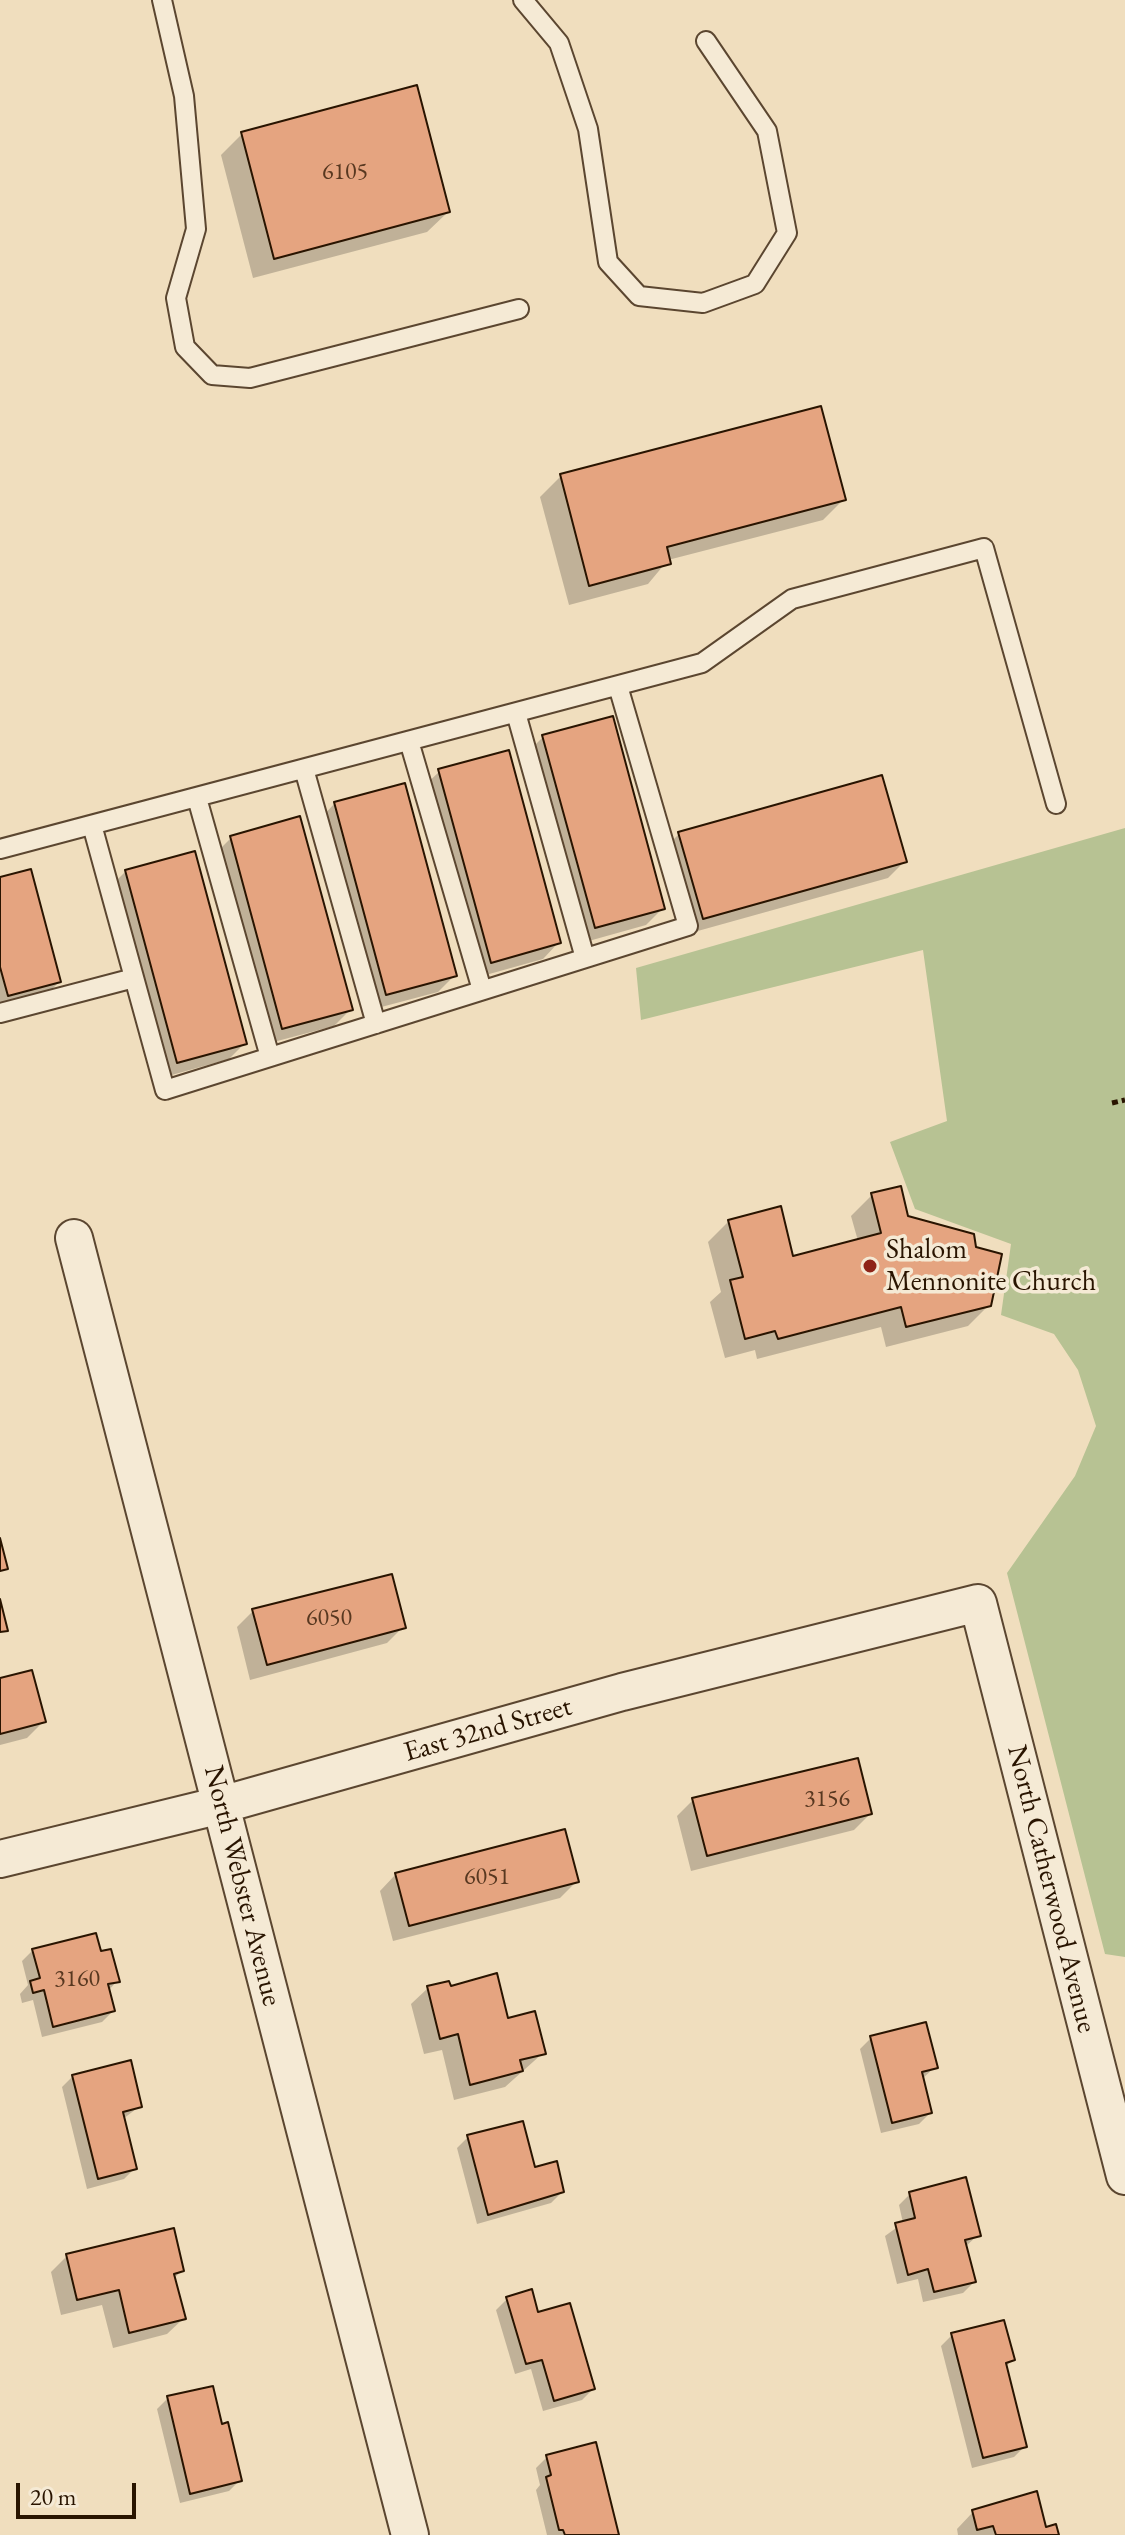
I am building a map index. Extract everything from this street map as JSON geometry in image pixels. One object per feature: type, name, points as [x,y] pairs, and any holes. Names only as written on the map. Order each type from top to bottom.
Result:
[{"type":"street","name":"North Webster Avenue","points":[[74,1238],[410,2535]]},
{"type":"street","name":"East 32nd Street","points":[[0,1859],[221,1805],[622,1692],[978,1603]]},
{"type":"street","name":"North Catherwood Avenue","points":[[978,1603],[1125,2176]]},
{"type":"lane","points":[[162,0],[184,96],[196,229],[176,298],[185,347],[212,375],[250,378],[519,309]]},
{"type":"lane","points":[[523,0],[559,43],[588,129],[608,262],[639,296],[703,303],[755,284],[787,233],[767,131],[706,41]]},
{"type":"lane","points":[[0,849],[702,663],[792,599],[984,548],[1056,804]]},
{"type":"lane","points":[[92,825],[165,1090],[688,926],[618,686]]},
{"type":"lane","points":[[516,713],[585,958]]},
{"type":"lane","points":[[409,741],[482,990]]},
{"type":"lane","points":[[304,769],[376,1024]]},
{"type":"lane","points":[[197,798],[270,1057]]},
{"type":"lane","points":[[0,1013],[134,978]]},
{"type":"path","points":[[1112,1103],[1125,1100]]},
{"type":"green space","points":[[1125,828],[1125,1957],[1105,1954],[1007,1573],[1075,1476],[1096,1426],[1078,1370],[1054,1334],[1001,1315],[1011,1244],[915,1209],[890,1142],[947,1121],[923,950],[641,1020],[636,968]]},
{"type":"building","points":[[417,85],[450,212],[274,259],[241,132]]},
{"type":"building","points":[[821,406],[846,500],[667,547],[671,564],[589,586],[560,474]]},
{"type":"building","points":[[613,716],[665,909],[595,928],[542,735]]},
{"type":"building","points":[[509,750],[561,943],[491,963],[438,769]]},
{"type":"building","points":[[882,775],[907,862],[703,919],[678,832]]},
{"type":"building","points":[[405,783],[457,976],[386,995],[334,802]]},
{"type":"building","points":[[300,816],[353,1010],[282,1029],[230,836]]},
{"type":"building","points":[[195,851],[247,1044],[177,1063],[125,870]]},
{"type":"building","points":[[31,869],[61,982],[8,996],[0,967],[0,877]]},
{"type":"building","name":"Shalom Mennonite Church","points":[[901,1186],[908,1216],[974,1234],[976,1247],[1002,1254],[991,1306],[906,1327],[901,1307],[778,1339],[775,1331],[745,1339],[730,1280],[743,1277],[728,1220],[781,1206],[793,1256],[881,1233],[871,1193]]},
{"type":"building","points":[[0,1538],[8,1569],[0,1571]]},
{"type":"building","points":[[392,1574],[406,1628],[267,1665],[252,1609]]},
{"type":"building","points":[[0,1599],[8,1631],[0,1632]]},
{"type":"building","points":[[32,1670],[46,1722],[0,1734],[0,1678]]},
{"type":"building","points":[[858,1758],[872,1814],[707,1856],[692,1798]]},
{"type":"building","points":[[565,1829],[579,1882],[409,1926],[395,1873]]},
{"type":"building","points":[[96,1933],[101,1951],[111,1949],[120,1982],[108,1984],[115,2011],[53,2027],[44,1990],[33,1993],[30,1981],[40,1978],[32,1949]]},
{"type":"building","points":[[497,1973],[508,2018],[535,2011],[546,2054],[520,2060],[523,2071],[470,2085],[458,2034],[440,2039],[427,1986],[449,1981],[451,1986]]},
{"type":"building","points":[[926,2022],[938,2068],[922,2072],[932,2113],[892,2123],[870,2036]]},
{"type":"building","points":[[131,2060],[142,2107],[123,2112],[137,2169],[98,2179],[72,2075]]},
{"type":"building","points":[[523,2121],[535,2167],[557,2161],[564,2192],[488,2215],[467,2135]]},
{"type":"building","points":[[966,2177],[981,2236],[965,2240],[976,2282],[934,2292],[928,2269],[908,2275],[895,2223],[915,2218],[909,2192]]},
{"type":"building","points":[[174,2228],[184,2271],[174,2274],[186,2319],[129,2333],[119,2290],[77,2300],[66,2254]]},
{"type":"building","points":[[532,2289],[538,2312],[570,2303],[595,2389],[554,2401],[542,2360],[526,2364],[506,2297]]},
{"type":"building","points":[[1004,2320],[1015,2360],[1006,2363],[1027,2447],[983,2458],[951,2333]]},
{"type":"building","points":[[213,2386],[222,2424],[228,2422],[242,2481],[190,2494],[167,2396]]},
{"type":"building","points":[[596,2442],[619,2535],[565,2535],[563,2530],[559,2530],[546,2477],[551,2475],[546,2455]]},
{"type":"building","points":[[1037,2491],[1046,2527],[1056,2524],[1059,2535],[996,2535],[993,2526],[977,2530],[972,2510]]},
{"type":"place","name":"Shalom Mennonite Church","points":[[870,1266]]}]
